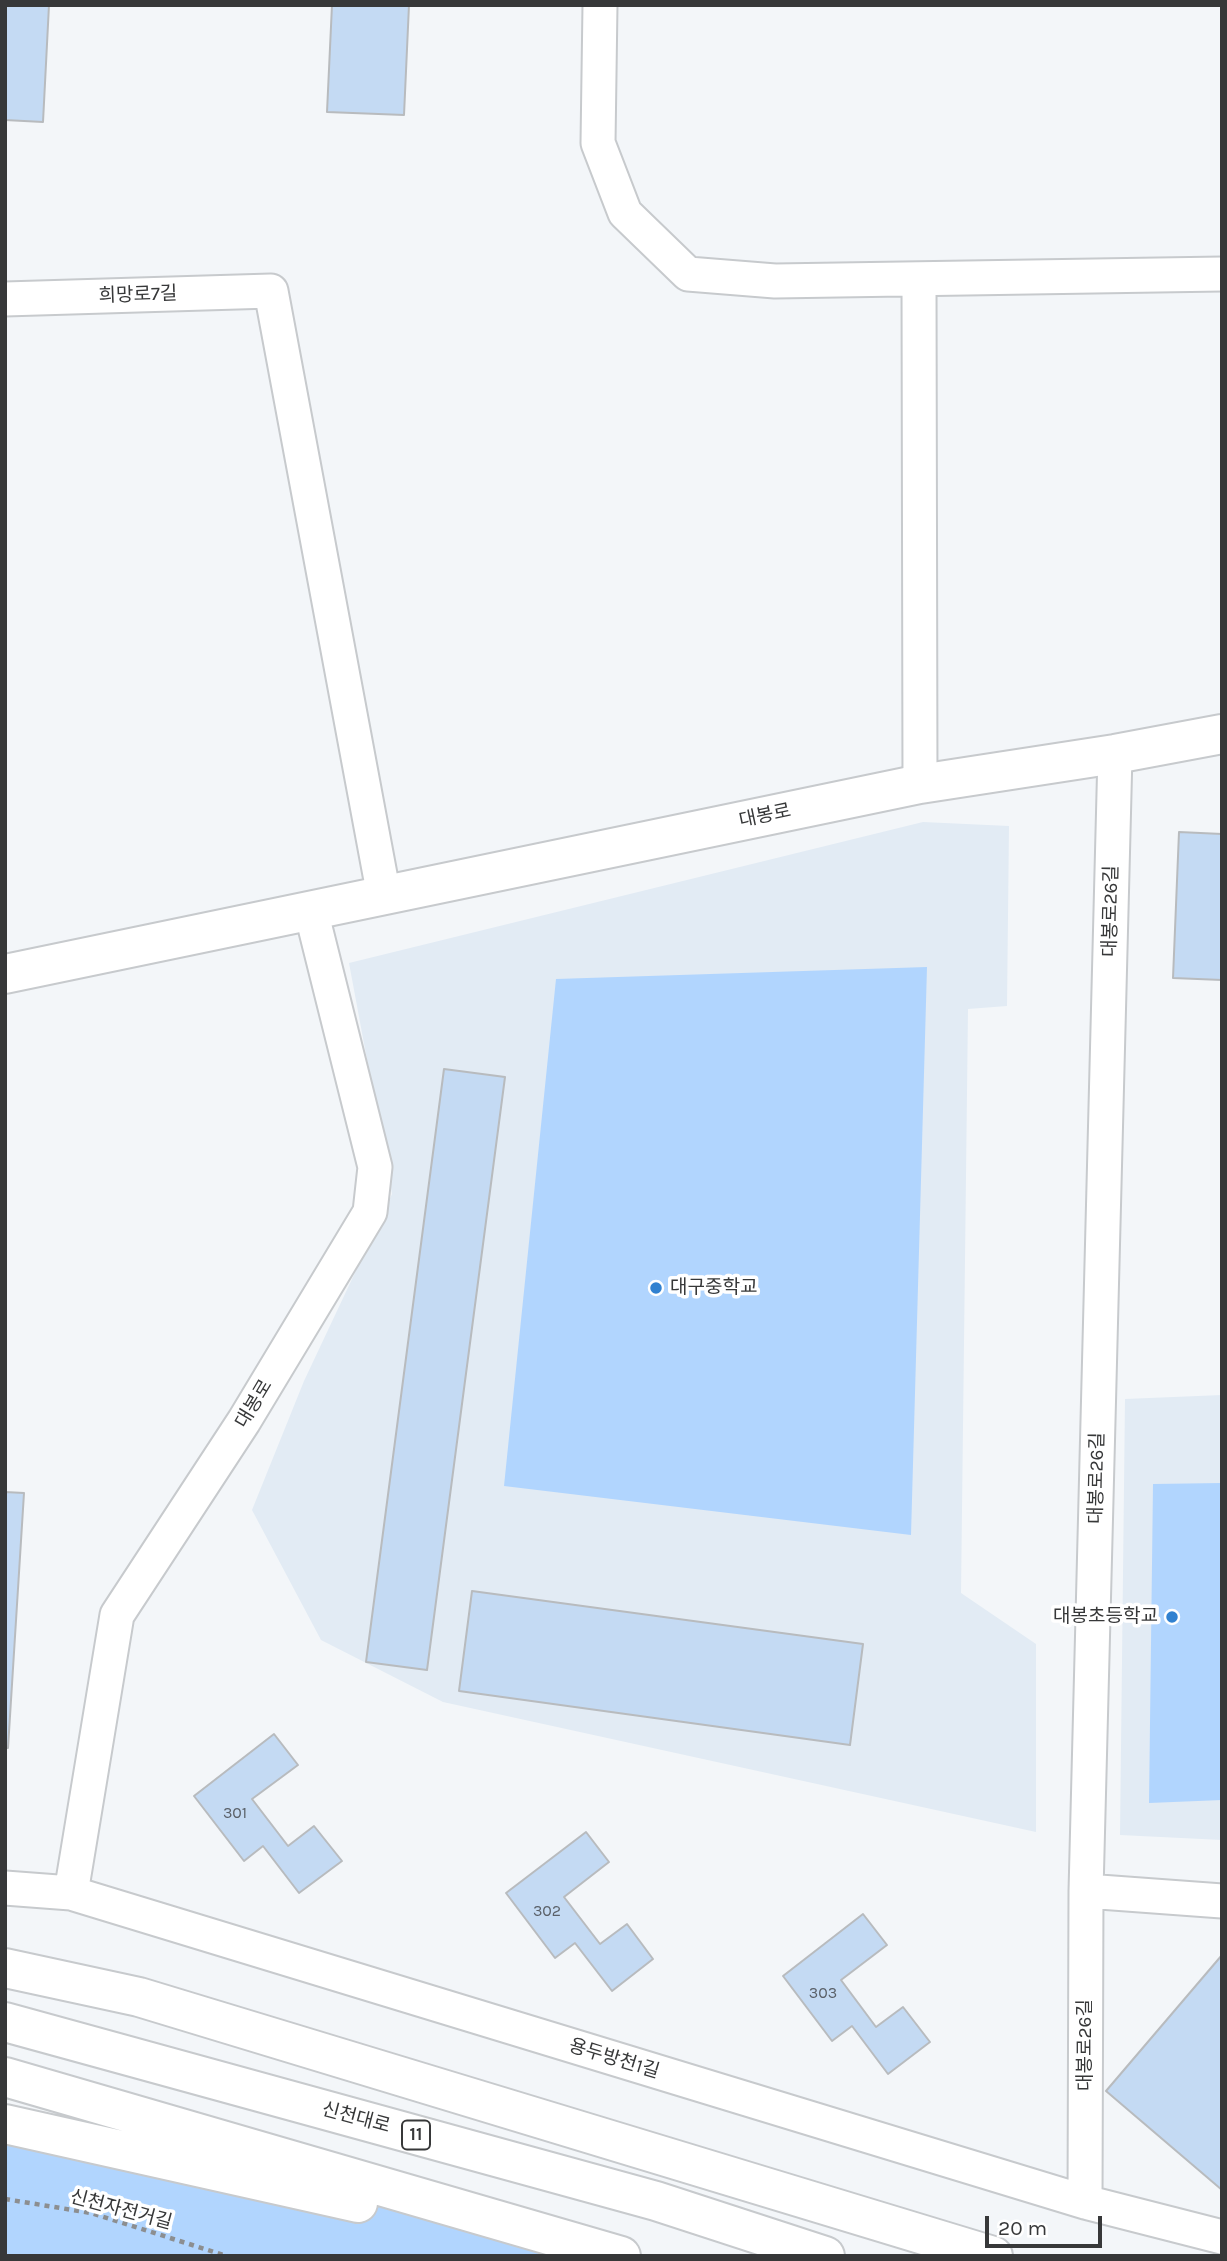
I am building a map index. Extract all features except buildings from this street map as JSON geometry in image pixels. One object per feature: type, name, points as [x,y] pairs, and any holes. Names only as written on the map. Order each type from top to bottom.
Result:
[{"type":"main road","name":"대봉로","points":[[5,974],[920,784],[1115,754],[1222,734]]},
{"type":"main road","points":[[5,1968],[139,1997],[993,2256]]},
{"type":"main road","name":"신천대로","points":[[5,2022],[656,2201],[825,2256]]},
{"type":"main road","points":[[5,2077],[621,2256]]},
{"type":"main road","points":[[5,2124],[353,2203],[463,2209]]},
{"type":"street","points":[[600,5],[598,143],[625,213],[688,274],[775,281],[1222,274]]},
{"type":"street","points":[[919,279],[920,784]]},
{"type":"street","name":"희망로7길","points":[[5,299],[271,291],[384,896]]},
{"type":"street","name":"대봉로26길","points":[[1085,2202],[1086,1891],[1115,754]]},
{"type":"street","name":"대봉로","points":[[71,1893],[117,1615],[244,1421],[370,1212],[375,1167],[311,911]]},
{"type":"street","name":"용두방천1길","points":[[5,1888],[71,1893],[1085,2202],[1222,2237]]},
{"type":"street","points":[[1086,1891],[1222,1901]]},
{"type":"path","name":"신천자전거길","points":[[5,2199],[91,2213],[227,2256]]},
{"type":"shaded area","name":"대구중학교","points":[[923,822],[1009,826],[1007,1006],[968,1009],[961,1593],[1036,1644],[1036,1832],[443,1702],[321,1640],[252,1510],[304,1381],[392,1194],[349,963]]},
{"type":"shaded area","points":[[927,967],[911,1535],[504,1486],[556,979]]},
{"type":"shaded area","name":"대봉초등학교","points":[[1222,1395],[1222,1840],[1120,1835],[1125,1399]]},
{"type":"shaded area","points":[[1222,1483],[1222,1800],[1149,1803],[1153,1484]]},
{"type":"shaded area","points":[[5,2124],[463,2209],[619,2256],[5,2256]]},
{"type":"place","name":"대구중학교","points":[[656,1288]]},
{"type":"place","name":"대봉초등학교","points":[[1172,1617]]}]
